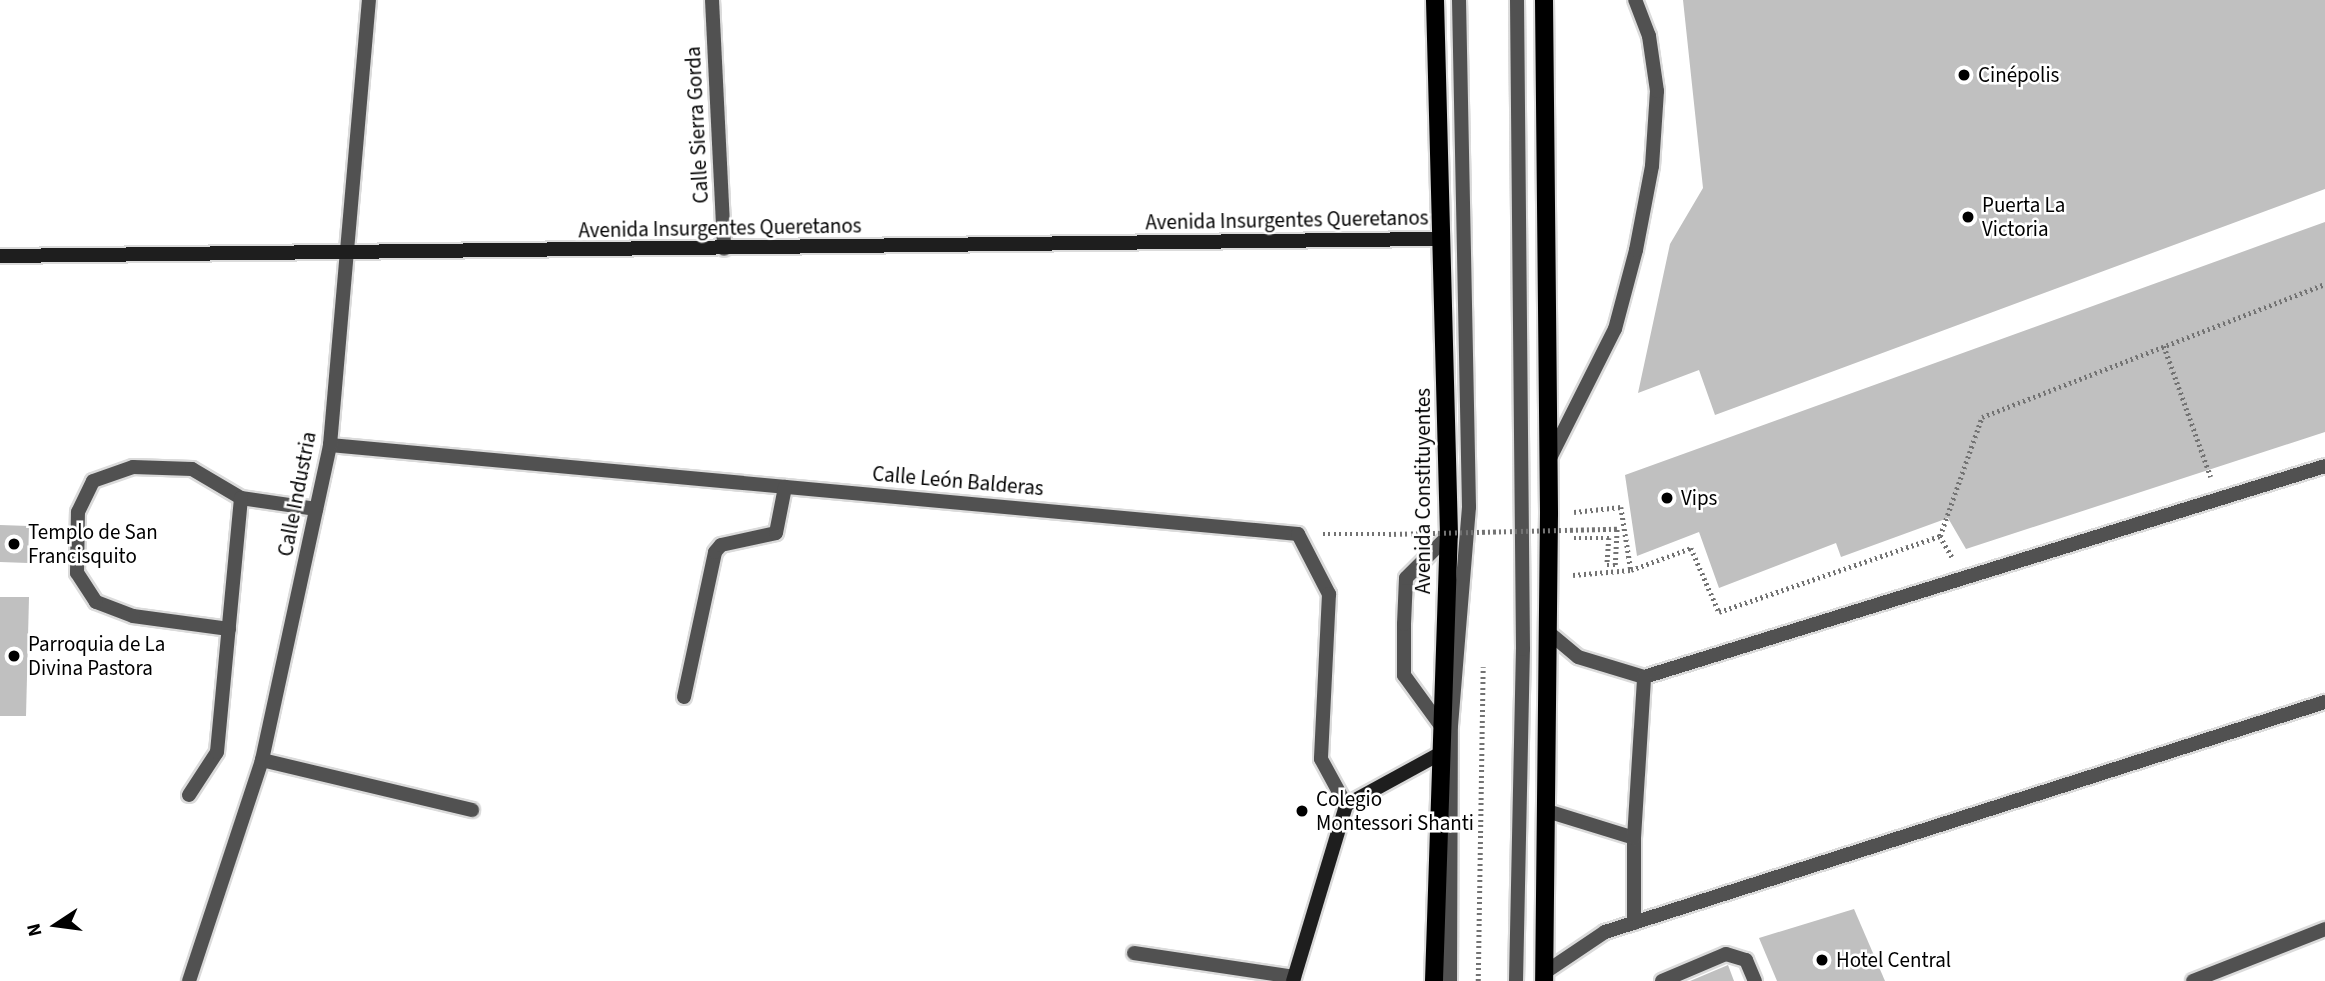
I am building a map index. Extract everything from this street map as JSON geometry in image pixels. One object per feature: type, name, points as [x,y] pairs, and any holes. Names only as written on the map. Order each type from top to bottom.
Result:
[{"type":"main road","name":"Avenida Constituyentes","points":[[1434,981],[1449,535],[1435,0]]},
{"type":"main road","points":[[1544,0],[1549,461],[1544,977]]},
{"type":"street","name":"Calle Industria","points":[[189,981],[262,761],[330,444],[350,254],[369,0]]},
{"type":"street","name":"Calle Sierra Gorda","points":[[712,0],[724,249]]},
{"type":"street","points":[[1450,981],[1451,726],[1469,507],[1466,240],[1459,0]]},
{"type":"street","points":[[1516,981],[1524,649],[1517,0]]},
{"type":"street","points":[[1549,461],[1615,329],[1641,226],[1652,166],[1657,91],[1649,36],[1635,0]]},
{"type":"street","name":"Avenida Insurgentes Queretanos","points":[[0,256],[350,254],[1441,239]]},
{"type":"street","points":[[1441,239],[1466,240]]},
{"type":"street","name":"Calle León Balderas","points":[[330,444],[1298,534],[1329,594],[1321,759],[1346,805]]},
{"type":"street","points":[[1547,631],[1578,657],[1644,677],[2220,501],[2325,466]]},
{"type":"street","points":[[229,629],[133,616],[96,601],[77,573],[78,512],[93,481],[133,467],[192,469],[240,498],[316,509]]},
{"type":"street","points":[[684,697],[715,552],[721,545],[776,533],[785,487]]},
{"type":"street","points":[[189,795],[216,752],[240,498]]},
{"type":"street","points":[[1441,726],[1404,675],[1404,624],[1406,578],[1449,535]]},
{"type":"street","points":[[1634,923],[1634,838],[1644,677]]},
{"type":"street","points":[[1544,977],[1605,932],[2325,702]]},
{"type":"street","points":[[1134,953],[1294,979],[1346,805],[1441,753]]},
{"type":"street","points":[[262,761],[472,810]]},
{"type":"street","points":[[1547,811],[1634,838]]},
{"type":"street","points":[[2193,981],[2325,929]]},
{"type":"street","points":[[1662,981],[1726,954],[1746,960],[1755,981]]},
{"type":"path","points":[[1940,536],[1982,417],[2325,284]]},
{"type":"path","points":[[2164,346],[2220,501]]},
{"type":"path","points":[[1549,514],[1621,507],[1631,570]]},
{"type":"path","points":[[1321,534],[1617,529],[1615,565],[1607,565],[1609,538],[1549,538]]},
{"type":"path","points":[[1548,576],[1631,570],[1692,548],[1719,612],[1940,536]]},
{"type":"path","points":[[1940,536],[1965,577]]},
{"type":"path","points":[[1478,981],[1483,658]]},
{"type":"building","name":"Puerta La Victoria","points":[[1683,0],[2325,0],[2325,189],[1715,415],[1699,370],[1638,393],[1670,244],[1703,188]]},
{"type":"building","points":[[2325,222],[2325,432],[1966,549],[1948,518],[1841,557],[1836,543],[1719,588],[1699,532],[1637,556],[1625,475]]},
{"type":"building","name":"Templo de San Francisquito","points":[[0,525],[29,526],[28,563],[0,562]]},
{"type":"building","name":"Parroquia de La Divina Pastora","points":[[0,597],[29,597],[26,716],[0,716]]},
{"type":"building","name":"Hotel Central","points":[[1854,909],[1885,981],[1777,981],[1759,938]]},
{"type":"building","points":[[1728,965],[1734,981],[1690,981]]},
{"type":"place","name":"Cinépolis","points":[[1964,75]]},
{"type":"place","name":"Puerta La Victoria","points":[[1968,217]]},
{"type":"place","name":"Vips","points":[[1667,498]]},
{"type":"place","name":"Templo de San Francisquito","points":[[14,544]]},
{"type":"place","name":"Parroquia de La Divina Pastora","points":[[14,656]]},
{"type":"place","name":"Colegio Montessori Shanti","points":[[1302,811]]},
{"type":"place","name":"Hotel Central","points":[[1822,960]]}]
